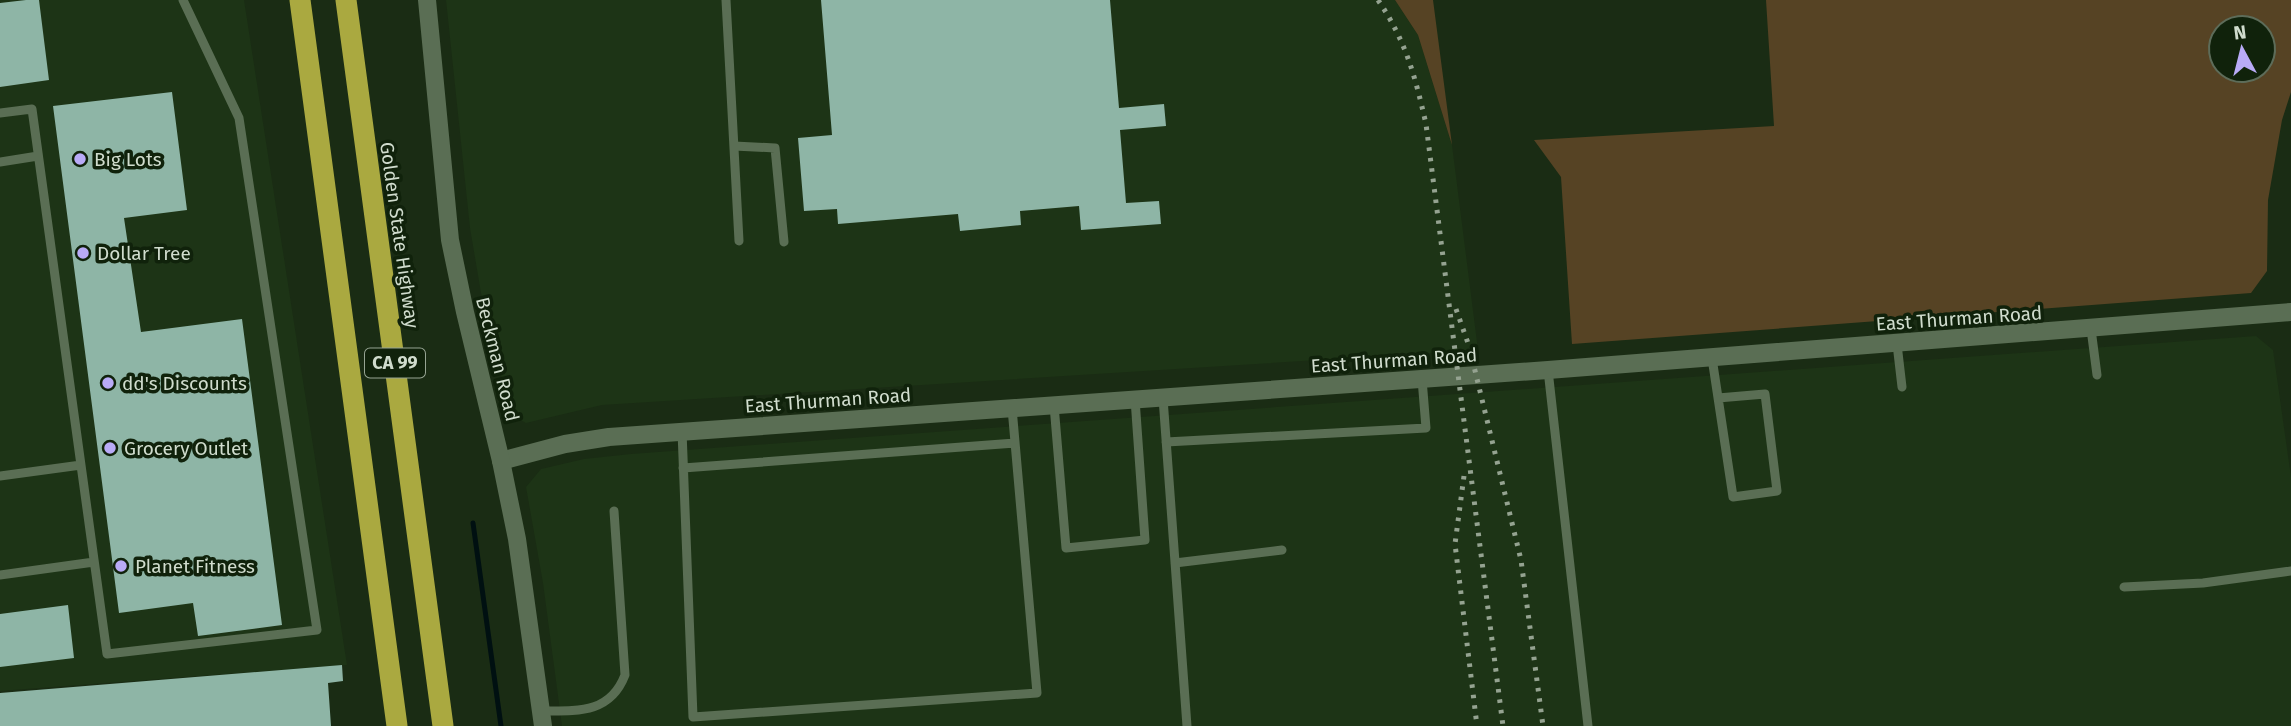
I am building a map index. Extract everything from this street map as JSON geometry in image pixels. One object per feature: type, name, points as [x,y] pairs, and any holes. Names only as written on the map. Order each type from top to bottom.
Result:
[{"type":"highway","name":"CA 99","points":[[300,0],[397,726]]},
{"type":"highway","name":"Golden State Highway","points":[[346,0],[443,726]]},
{"type":"street","name":"Beckman Road","points":[[427,0],[450,240],[502,461],[525,589],[542,719]]},
{"type":"street","name":"East Thurman Road","points":[[502,461],[565,444],[609,436],[1712,358],[2291,312]]},
{"type":"lane","points":[[0,113],[32,109],[107,654],[317,630],[239,118],[183,0]]},
{"type":"lane","points":[[726,0],[739,241]]},
{"type":"lane","points":[[734,146],[775,148],[784,242]]},
{"type":"lane","points":[[0,162],[38,156]]},
{"type":"lane","points":[[2091,329],[2097,374]]},
{"type":"lane","points":[[1896,344],[1902,387]]},
{"type":"lane","points":[[1712,358],[1718,398],[1733,497],[1777,491],[1765,394],[1718,398]]},
{"type":"lane","points":[[1548,370],[1588,726]]},
{"type":"lane","points":[[1166,442],[1426,428],[1422,379]]},
{"type":"lane","points":[[1163,397],[1187,726]]},
{"type":"lane","points":[[1054,405],[1066,548],[1145,540],[1135,399]]},
{"type":"lane","points":[[682,431],[693,717],[1037,693],[1012,408]]},
{"type":"lane","points":[[683,468],[1015,443]]},
{"type":"lane","points":[[0,477],[81,465]]},
{"type":"lane","points":[[542,719],[591,709],[613,697],[621,687],[625,675],[614,511]]},
{"type":"lane","points":[[1175,563],[1282,550]]},
{"type":"lane","points":[[0,575],[94,562]]},
{"type":"lane","points":[[2124,587],[2203,583],[2291,571]]},
{"type":"shaded area","points":[[0,0],[244,0],[347,665],[0,691]]},
{"type":"shaded area","points":[[446,0],[1395,0],[1418,35],[1452,145],[1478,350],[602,405],[526,423],[511,415],[481,293],[470,228]]},
{"type":"shaded area","points":[[1395,0],[1433,0],[1452,145],[1418,35]]},
{"type":"shaded area","points":[[1766,0],[2291,0],[2291,92],[2282,120],[2268,200],[2267,271],[2251,293],[1572,344],[1561,177],[1534,140],[1774,126]]},
{"type":"shaded area","points":[[2256,336],[2273,350],[2291,477],[2291,726],[562,726],[543,583],[526,487],[541,469],[584,459]]},
{"type":"building","points":[[39,0],[49,80],[0,87],[0,3]]},
{"type":"building","points":[[821,0],[1110,0],[1119,108],[1164,104],[1166,126],[1120,130],[1126,203],[1159,201],[1161,224],[1081,230],[1079,206],[1020,211],[1021,225],[960,231],[958,214],[838,224],[837,209],[804,211],[798,138],[832,135]]},
{"type":"building","points":[[172,92],[187,210],[124,218],[141,332],[242,319],[282,625],[198,636],[193,603],[119,613],[53,106]]},
{"type":"building","points":[[68,605],[74,658],[0,667],[0,614]]},
{"type":"building","points":[[342,665],[343,681],[328,683],[331,726],[0,726],[0,693]]},
{"type":"waterway","points":[[473,523],[501,726]]},
{"type":"railway","points":[[1378,0],[1396,30],[1408,59],[1426,124],[1503,726]]},
{"type":"railway","points":[[1456,309],[1469,346],[1521,560],[1543,726]]},
{"type":"railway","points":[[1464,476],[1455,544],[1477,726]]},
{"type":"place","name":"Big Lots","points":[[80,159]]},
{"type":"place","name":"Dollar Tree","points":[[83,253]]},
{"type":"place","name":"dd's Discounts","points":[[108,383]]},
{"type":"place","name":"Grocery Outlet","points":[[110,448]]},
{"type":"place","name":"Planet Fitness","points":[[121,566]]}]
